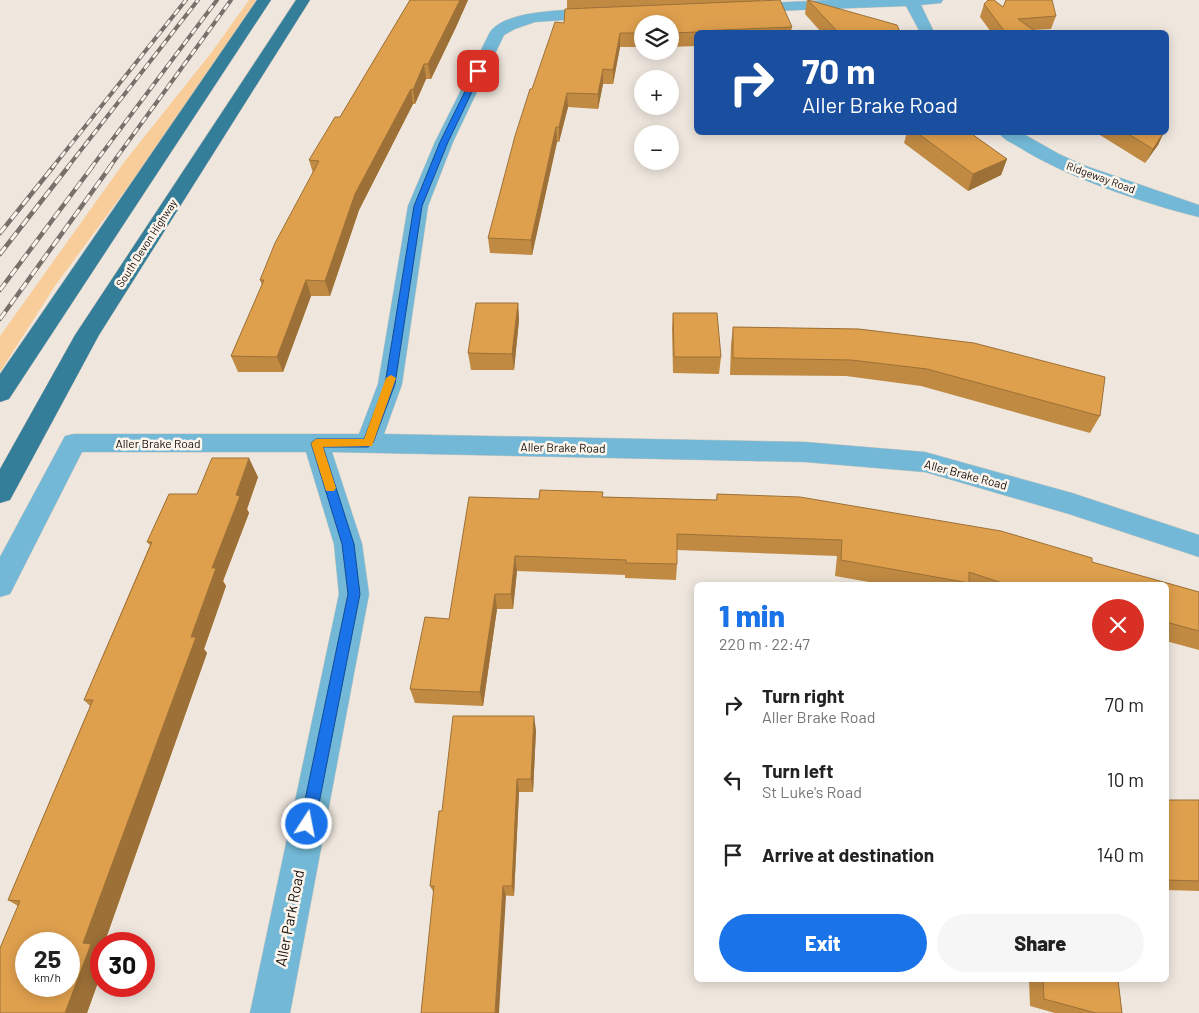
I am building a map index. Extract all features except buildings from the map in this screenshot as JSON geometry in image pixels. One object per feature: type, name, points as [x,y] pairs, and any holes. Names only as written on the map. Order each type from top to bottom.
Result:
[{"type":"highway","points":[[0,393],[264,0]]},
{"type":"highway","name":"South Devon Highway","points":[[0,494],[86,335],[303,0]]},
{"type":"street","points":[[729,9],[807,3],[936,0]]},
{"type":"street","points":[[912,2],[926,30]]},
{"type":"street","points":[[368,443],[390,384],[418,206],[444,142],[498,32],[509,24],[515,15],[529,18],[620,14]]},
{"type":"street","name":"Ridgeway Road","points":[[1011,135],[1031,149],[1080,171],[1199,211]]},
{"type":"street","name":"Aller Brake Road","points":[[0,585],[74,443],[368,443],[805,452],[926,462],[1072,504],[1199,546]]},
{"type":"street","name":"Aller Park Road","points":[[270,1013],[354,594],[348,544],[316,443]]},
{"type":"shaded area","points":[[249,0],[265,0],[55,286],[0,372],[0,336],[125,161],[211,53]]},
{"type":"railway","points":[[52,168],[186,0]]},
{"type":"railway","points":[[67,168],[198,0]]},
{"type":"railway","points":[[91,168],[217,0]]},
{"type":"railway","points":[[109,168],[231,0]]},
{"type":"railway","points":[[0,233],[53,167]]},
{"type":"railway","points":[[0,254],[68,167]]},
{"type":"railway","points":[[0,290],[92,167]]},
{"type":"railway","points":[[0,319],[110,167]]},
{"type":"slow traffic","points":[[330,488],[316,443],[368,443],[391,378]]},
{"type":"route","points":[[307,824],[354,594],[348,544],[316,443],[368,443],[390,384],[399,335],[409,251],[418,206],[444,142],[478,71]]}]
